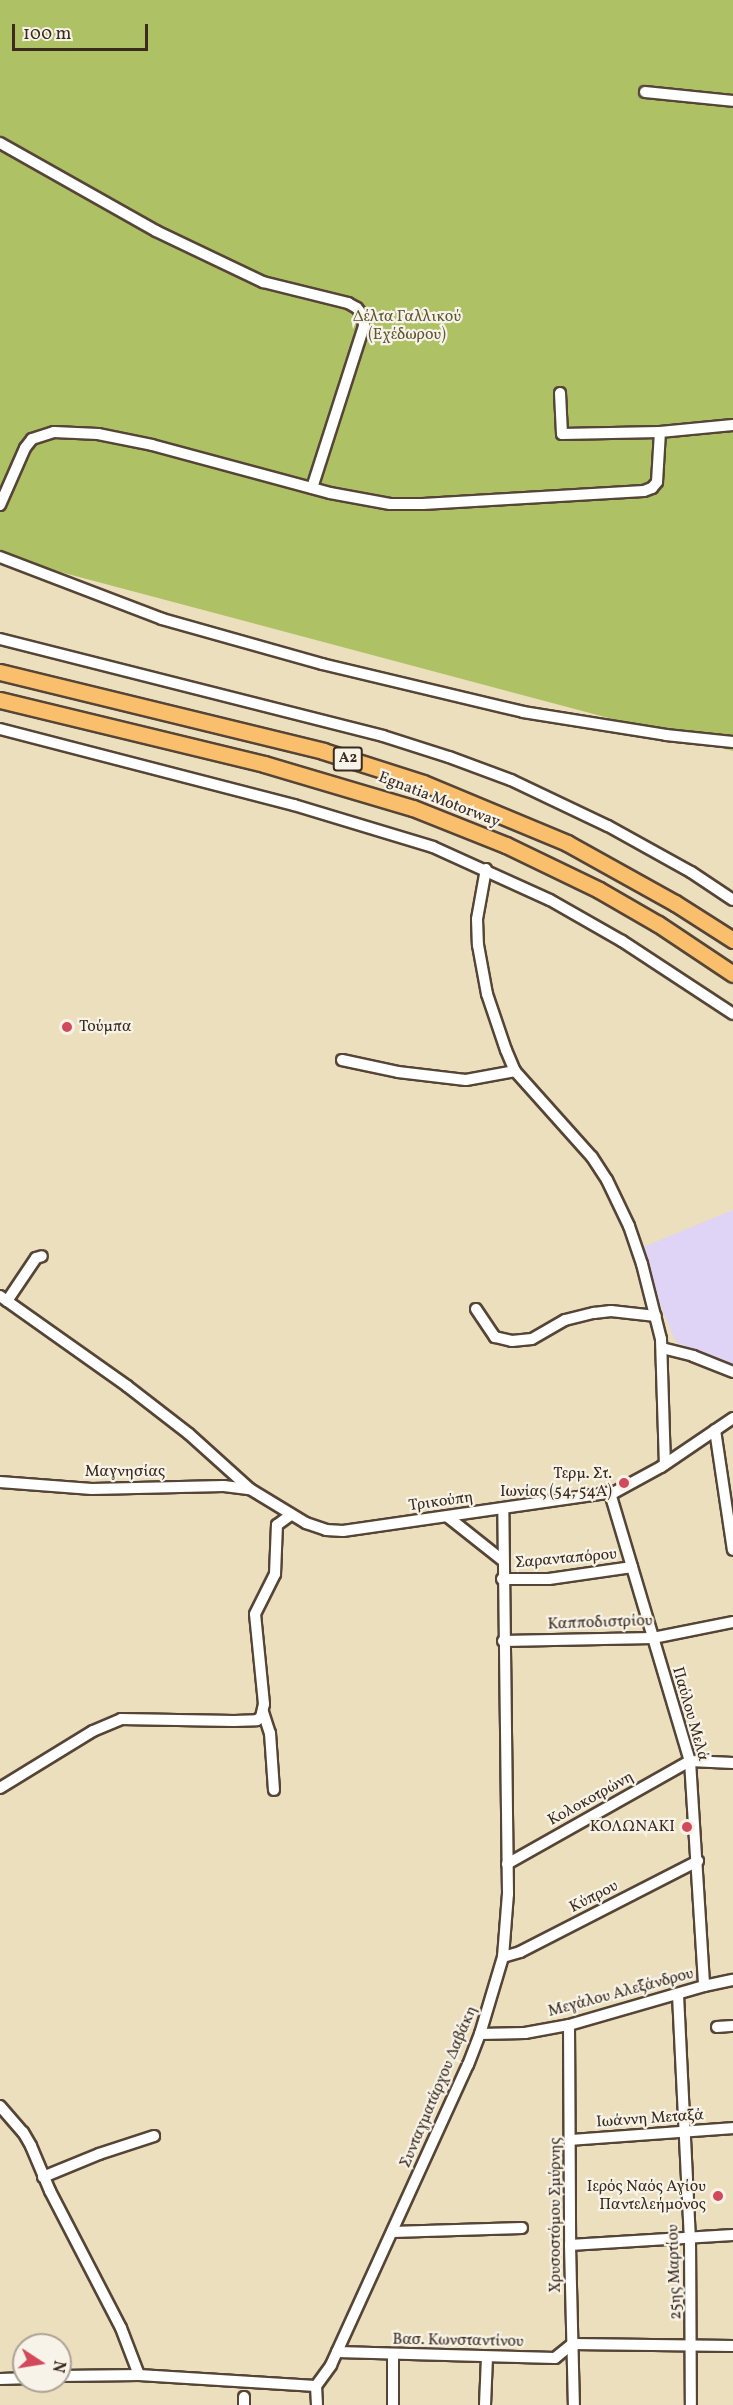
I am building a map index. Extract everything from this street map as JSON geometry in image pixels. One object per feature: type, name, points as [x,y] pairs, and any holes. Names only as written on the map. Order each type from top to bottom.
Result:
[{"type":"highway","name":"Egnatia Motorway","points":[[0,672],[313,749],[423,783],[567,843],[675,903],[733,940]]},
{"type":"highway","name":"Egnatia Motorway","points":[[0,700],[286,769],[364,791],[435,816],[548,864],[598,890],[658,924],[733,974]]},
{"type":"street","points":[[645,92],[733,101]]},
{"type":"street","points":[[0,143],[156,231],[263,282],[348,303],[357,308],[363,316],[364,326],[312,488]]},
{"type":"street","points":[[561,393],[562,434],[660,432],[733,425]]},
{"type":"street","points":[[0,505],[25,448],[32,439],[54,432],[98,434],[152,445],[312,488],[390,504],[423,504],[644,491],[652,488],[657,482],[660,432]]},
{"type":"street","points":[[0,557],[162,619],[322,664],[523,712],[666,735],[733,742]]},
{"type":"street","points":[[0,639],[383,736],[449,757],[511,780],[609,826],[691,872],[733,900]]},
{"type":"street","points":[[0,729],[374,827],[432,847],[486,869],[550,900],[622,941],[733,1014]]},
{"type":"street","points":[[486,869],[477,919],[478,945],[487,994],[516,1071],[592,1157],[608,1180],[629,1226],[656,1316],[662,1348],[665,1464]]},
{"type":"street","points":[[342,1060],[398,1072],[466,1080],[516,1071]]},
{"type":"street","points":[[4,1299],[36,1258],[42,1256]]},
{"type":"street","name":"Τρικούπη","points":[[4,1299],[127,1386],[189,1434],[250,1489],[315,1527],[343,1531],[610,1493],[636,1482],[733,1418]]},
{"type":"street","points":[[476,1309],[495,1337],[512,1341],[532,1339],[565,1320],[594,1313],[611,1311],[656,1316]]},
{"type":"street","points":[[662,1348],[693,1356],[733,1372]]},
{"type":"street","points":[[715,1430],[733,1550]]},
{"type":"street","name":"Μαγνησίας","points":[[0,1482],[92,1489],[224,1486],[250,1489]]},
{"type":"street","name":"Παύλου Μελά","points":[[610,1493],[690,1761],[704,1986]]},
{"type":"street","name":"Συνταγματάρχου Δαβάκη","points":[[316,2386],[337,2352],[349,2319],[392,2232],[480,2034],[503,1957],[507,1864],[501,1560],[503,1508]]},
{"type":"street","points":[[274,1790],[270,1733],[263,1712],[255,1614],[271,1588],[275,1574],[277,1525],[291,1515]]},
{"type":"street","points":[[448,1517],[501,1560]]},
{"type":"street","name":"Σαρανταπόρου","points":[[502,1579],[549,1579],[632,1568]]},
{"type":"street","name":"Καπποδιστρίου","points":[[503,1641],[653,1638],[733,1622]]},
{"type":"street","points":[[0,1788],[113,1721],[121,1719],[257,1720],[263,1712]]},
{"type":"street","points":[[690,1761],[733,1763]]},
{"type":"street","name":"Κολοκοτρώνη","points":[[507,1864],[690,1761]]},
{"type":"street","name":"Κύπρου","points":[[503,1957],[520,1952],[698,1861]]},
{"type":"street","name":"Μεγάλου Αλεξάνδρου","points":[[480,2034],[525,2033],[569,2025],[704,1986],[733,1980]]},
{"type":"street","name":"25ης Μαρτίου","points":[[678,1995],[690,2237],[691,2405]]},
{"type":"street","name":"Χρυσοστόμου Σμύρνης","points":[[569,2025],[570,2245],[574,2405]]},
{"type":"street","points":[[717,2027],[733,2026]]},
{"type":"street","points":[[0,2106],[23,2132],[43,2177],[121,2328],[139,2375]]},
{"type":"street","name":"Ιωάννη Μεταξά","points":[[570,2140],[733,2128]]},
{"type":"street","points":[[43,2177],[99,2154],[154,2136]]},
{"type":"street","points":[[392,2232],[522,2228]]},
{"type":"street","points":[[570,2245],[733,2235]]},
{"type":"street","points":[[572,2344],[733,2346]]},
{"type":"street","name":"Βασ. Κωνσταντίνου","points":[[337,2352],[555,2358],[572,2344]]},
{"type":"street","points":[[393,2355],[393,2405]]},
{"type":"street","points":[[486,2405],[487,2357]]},
{"type":"street","points":[[72,2376],[139,2375],[316,2386],[317,2405]]},
{"type":"shaded area","points":[[733,1210],[733,1367],[676,1342],[660,1304],[643,1247]]},
{"type":"green space","name":"Δέλτα Γαλλικού (Εχέδωρου)","points":[[0,0],[733,0],[733,751],[0,556]]},
{"type":"place","name":"Τούμπα","points":[[67,1027]]},
{"type":"place","name":"Τερμ. Στ. Ιωνίας (54, 54Α)","points":[[624,1483]]},
{"type":"place","name":"ΚΟΛΩΝΑΚΙ","points":[[687,1827]]},
{"type":"place","name":"Ιερός Ναός Αγίου Παντελεήμονος","points":[[718,2196]]}]
